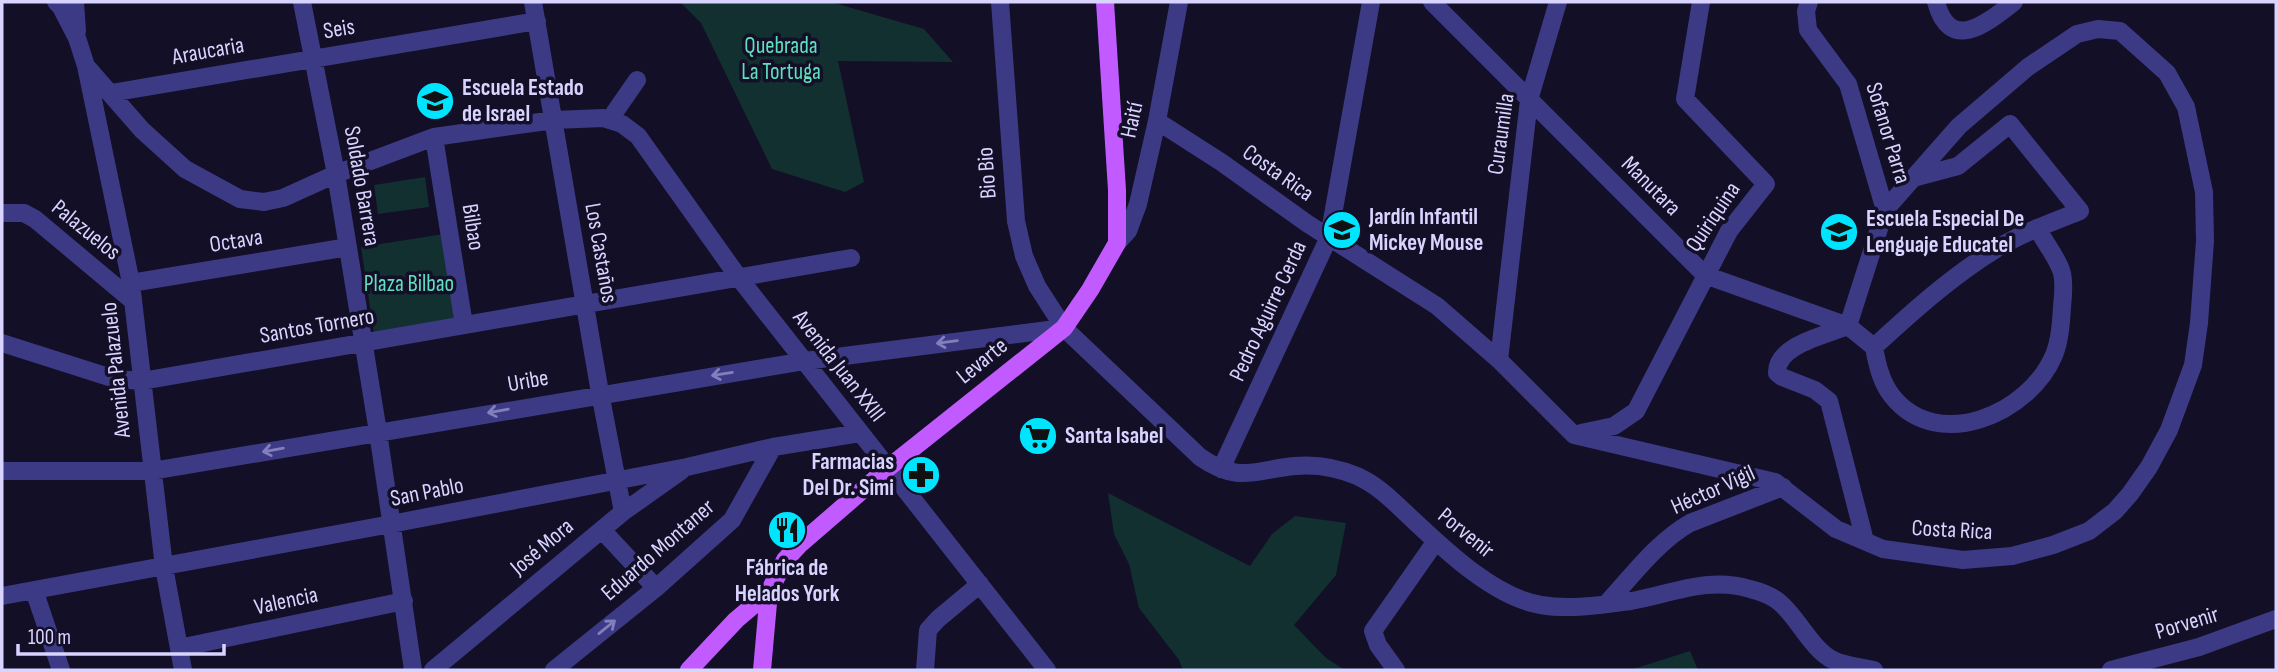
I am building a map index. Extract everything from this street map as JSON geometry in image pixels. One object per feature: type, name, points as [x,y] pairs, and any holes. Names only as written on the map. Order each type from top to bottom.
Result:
[{"type":"main road","name":"Levarte","points":[[689,670],[736,620],[769,592],[785,560],[799,545],[888,468],[1064,328],[1090,290],[1117,243],[1117,190],[1105,2]]},
{"type":"main road","points":[[762,670],[769,592]]},
{"type":"street","points":[[56,2],[77,38]]},
{"type":"street","points":[[75,2],[77,38]]},
{"type":"street","name":"Soldado Barrera","points":[[302,2],[336,174],[364,342],[413,670]]},
{"type":"street","name":"Los Castaños","points":[[533,2],[623,512]]},
{"type":"street","name":"Pedro Aguirre Cerda","points":[[1221,469],[1329,237],[1371,2]]},
{"type":"street","name":"Manutara","points":[[1432,2],[1705,275],[1848,326],[1874,346]]},
{"type":"street","name":"Curaumilla","points":[[1499,360],[1529,100],[1558,2]]},
{"type":"street","name":"Quiriquina","points":[[1574,435],[1614,426],[1636,411],[1729,231],[1766,184],[1685,99],[1700,2]]},
{"type":"street","name":"Sofanor Parra","points":[[1809,2],[1806,11],[1808,30],[1849,84],[1885,210],[1848,326]]},
{"type":"street","points":[[1936,2],[1946,23],[1953,29],[1962,31],[1972,30],[1990,21],[2014,2]]},
{"type":"street","name":"Haití","points":[[1117,243],[1128,231],[1138,204],[1179,3]]},
{"type":"street","name":"Bio Bio","points":[[998,6],[1016,221],[1024,256],[1037,286],[1064,328]]},
{"type":"street","name":"Seis","points":[[314,58],[537,21]]},
{"type":"street","name":"Costa Rica","points":[[1157,121],[1437,306],[1499,360],[1574,435],[1755,476],[1783,487],[1836,529],[1883,549],[1963,560],[2012,556],[2053,545],[2089,531],[2115,511],[2130,494],[2169,430],[2193,365],[2205,241],[2204,192],[2186,107],[2167,73],[2120,31],[2098,29],[2077,34],[2028,67],[1959,125],[1885,210]]},
{"type":"street","name":"Avenida Palazuelo","points":[[77,38],[86,66],[131,283],[164,567],[183,670]]},
{"type":"street","name":"Araucaria","points":[[111,93],[314,58]]},
{"type":"street","points":[[86,66],[142,130],[170,157],[203,180],[240,199],[252,201],[274,200],[434,137],[554,120],[616,121],[637,80]]},
{"type":"street","name":"Avenida Juan XXIII","points":[[616,121],[638,136],[739,278],[1047,670]]},
{"type":"street","name":"Sofanor Parra","points":[[1913,178],[1958,166],[2010,124],[2080,211],[2037,228]]},
{"type":"street","name":"Bilbao","points":[[434,137],[464,325]]},
{"type":"street","name":"Palazuelos","points":[[2,213],[24,214],[35,219],[133,301]]},
{"type":"street","points":[[2037,228],[2062,271],[2061,329],[2054,354],[2040,379],[2001,412],[1979,420],[1952,424],[1928,422],[1908,412],[1891,396],[1882,379],[1874,346],[1922,303],[1996,248],[2037,228]]},
{"type":"street","name":"Octava","points":[[131,283],[348,247]]},
{"type":"street","name":"Santos Tornero","points":[[2,343],[116,379],[142,381],[850,258]]},
{"type":"street","points":[[1848,326],[1787,350],[1780,360],[1777,373],[1815,390],[1829,401],[1865,541]]},
{"type":"street","name":"Uribe","points":[[2,471],[152,471],[804,360],[1064,328]]},
{"type":"street","name":"Porvenir","points":[[1064,328],[1200,457],[1232,472],[1255,474],[1294,466],[1343,471],[1378,487],[1436,541],[1482,578],[1520,600],[1541,606],[1569,607],[1632,601],[1682,588],[1721,583],[1750,589],[1779,601],[1831,660],[1874,670]]},
{"type":"street","name":"San Pablo","points":[[2,596],[687,467],[773,447],[860,433]]},
{"type":"street","name":"Eduardo Montaner","points":[[554,670],[656,588],[732,520],[773,447]]},
{"type":"street","name":"José Mora","points":[[433,670],[623,512],[687,467]]},
{"type":"street","name":"Héctor Vigil","points":[[1607,603],[1677,531],[1783,487]]},
{"type":"street","points":[[601,530],[656,588]]},
{"type":"street","points":[[1396,670],[1378,645],[1373,631],[1436,541]]},
{"type":"street","points":[[925,670],[928,630],[980,584]]},
{"type":"street","points":[[34,590],[61,670]]},
{"type":"street","name":"Valencia","points":[[179,648],[404,601]]},
{"type":"street","name":"Porvenir","points":[[2111,670],[2199,647],[2276,619]]},
{"type":"green space","name":"Quebrada La Tortuga","points":[[680,2],[831,2],[924,29],[953,62],[838,61],[864,182],[845,192],[772,169],[701,23]]},
{"type":"green space","points":[[425,177],[429,207],[378,214],[374,185]]},
{"type":"green space","name":"Plaza Bilbao","points":[[444,234],[458,321],[374,334],[361,247]]},
{"type":"green space","points":[[1108,493],[1250,566],[1272,534],[1295,516],[1346,523],[1336,575],[1294,625],[1326,658],[1345,670],[1183,670],[1179,660],[1139,608],[1129,564],[1114,534]]},
{"type":"green space","points":[[1690,651],[1698,670],[1630,670]]},
{"type":"place","name":"Escuela Estado de Israel","points":[[435,101]]},
{"type":"place","name":"Jardín Infantil Mickey Mouse","points":[[1342,230]]},
{"type":"place","name":"Escuela Especial De Lenguaje Educatel","points":[[1839,232]]},
{"type":"place","name":"Santa Isabel","points":[[1038,436]]},
{"type":"place","name":"Farmacias Del Dr. Simi","points":[[921,475]]},
{"type":"place","name":"Fábrica de Helados York","points":[[787,530]]}]
